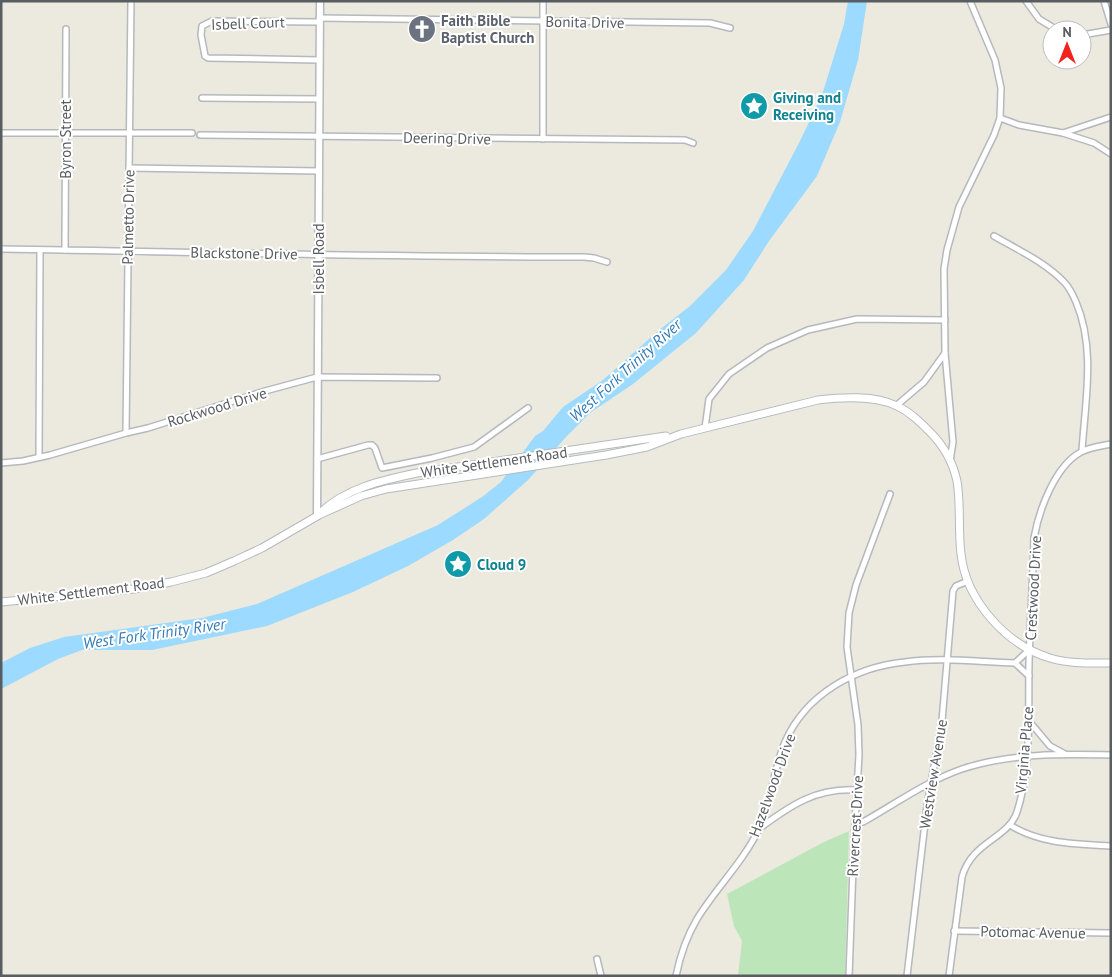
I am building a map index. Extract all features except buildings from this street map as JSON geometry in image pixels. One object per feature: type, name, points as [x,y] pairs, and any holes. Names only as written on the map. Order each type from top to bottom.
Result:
[{"type":"main road","name":"White Settlement Road","points":[[1,602],[134,588],[171,582],[206,572],[262,548],[317,516],[369,494],[386,489],[606,456],[647,446],[681,434],[818,400],[861,397],[897,406],[917,419],[938,440],[950,462],[957,488],[961,555],[968,581],[983,610],[1005,633],[1029,650],[1051,659],[1111,663]]},
{"type":"main road","name":"White Settlement Road","points":[[317,516],[330,503],[387,479],[681,434]]},
{"type":"street","name":"Palmetto Drive","points":[[126,433],[130,1]]},
{"type":"street","name":"Isbell Road","points":[[317,516],[320,1]]},
{"type":"street","points":[[543,1],[543,139]]},
{"type":"street","points":[[950,462],[953,442],[945,353],[944,269],[951,231],[959,206],[994,135],[1000,118],[1001,88],[995,60],[970,1]]},
{"type":"street","points":[[1026,1],[1042,20]]},
{"type":"street","points":[[1104,1],[1111,24]]},
{"type":"street","name":"Bonita Drive","points":[[319,20],[710,23],[730,28]]},
{"type":"street","name":"Isbell Court","points":[[319,20],[212,21],[202,26],[201,34],[204,56],[208,58],[319,60]]},
{"type":"street","name":"Byron Street","points":[[65,250],[66,29]]},
{"type":"street","points":[[1092,33],[1111,30]]},
{"type":"street","points":[[202,98],[319,99]]},
{"type":"street","points":[[1063,133],[1111,117]]},
{"type":"street","points":[[1000,118],[1019,125],[1063,133],[1094,144],[1111,154]]},
{"type":"street","points":[[1,133],[192,133]]},
{"type":"street","name":"Deering Drive","points":[[200,135],[685,140],[693,142]]},
{"type":"street","points":[[129,168],[318,171]]},
{"type":"street","points":[[994,236],[1049,268],[1070,290],[1079,311],[1085,331],[1088,364],[1082,451]]},
{"type":"street","name":"Blackstone Drive","points":[[1,249],[398,257],[584,257],[607,262]]},
{"type":"street","points":[[39,457],[40,250]]},
{"type":"street","points":[[705,428],[709,399],[729,374],[767,348],[808,330],[857,319],[945,320]]},
{"type":"street","points":[[897,406],[924,382],[945,353]]},
{"type":"street","name":"Rockwood Drive","points":[[1,463],[23,461],[148,428],[317,377],[437,378]]},
{"type":"street","points":[[317,459],[368,445],[372,445],[375,448],[382,468],[432,458],[474,447],[528,408]]},
{"type":"street","name":"Crestwood Drive","points":[[1029,650],[1034,538],[1043,506],[1062,467],[1070,458],[1082,451],[1111,444]]},
{"type":"street","name":"Rivercrest Drive","points":[[849,976],[859,755],[858,725],[847,647],[849,614],[856,585],[890,494]]},
{"type":"street","name":"Westview Avenue","points":[[907,976],[931,784],[940,730],[948,661],[953,591],[956,586],[968,581]]},
{"type":"street","points":[[1029,650],[1015,662],[1029,676]]},
{"type":"street","name":"Virginia Place","points":[[1010,825],[1018,807],[1026,756],[1029,721],[1029,650]]},
{"type":"street","name":"Hazelwood Drive","points":[[676,976],[683,951],[694,924],[738,863],[759,829],[770,800],[785,742],[794,724],[814,701],[830,687],[885,665],[907,661],[1015,662]]},
{"type":"street","points":[[1029,721],[1050,746],[1065,754]]},
{"type":"street","points":[[856,822],[864,822],[931,784],[960,770],[985,762],[1026,756],[1065,754],[1111,755]]},
{"type":"street","points":[[759,829],[789,807],[806,798],[823,792],[843,789],[856,790]]},
{"type":"street","points":[[949,976],[964,867],[974,853],[1010,825],[1021,832],[1055,842],[1089,846],[1111,846]]},
{"type":"street","name":"Potomac Avenue","points":[[954,931],[1111,933]]},
{"type":"street","points":[[597,959],[601,976]]},
{"type":"green space","points":[[849,831],[845,976],[738,976],[742,941],[734,926],[727,894],[822,843]]},
{"type":"water","name":"West Fork Trinity River","points":[[848,1],[867,1],[858,60],[840,122],[817,176],[769,241],[744,280],[696,333],[633,384],[590,413],[528,480],[484,519],[453,540],[408,566],[353,592],[267,626],[152,650],[82,650],[58,659],[1,689],[1,663],[30,648],[64,637],[202,618],[257,604],[438,525],[482,497],[501,482],[535,436],[543,431],[563,407],[603,380],[658,331],[690,306],[726,270],[753,231],[822,95],[844,24]]},
{"type":"place","name":"Faith Bible Baptist Church","points":[[422,29]]},
{"type":"place","name":"Giving and Receiving","points":[[754,106]]},
{"type":"place","name":"Cloud 9","points":[[458,564]]}]
